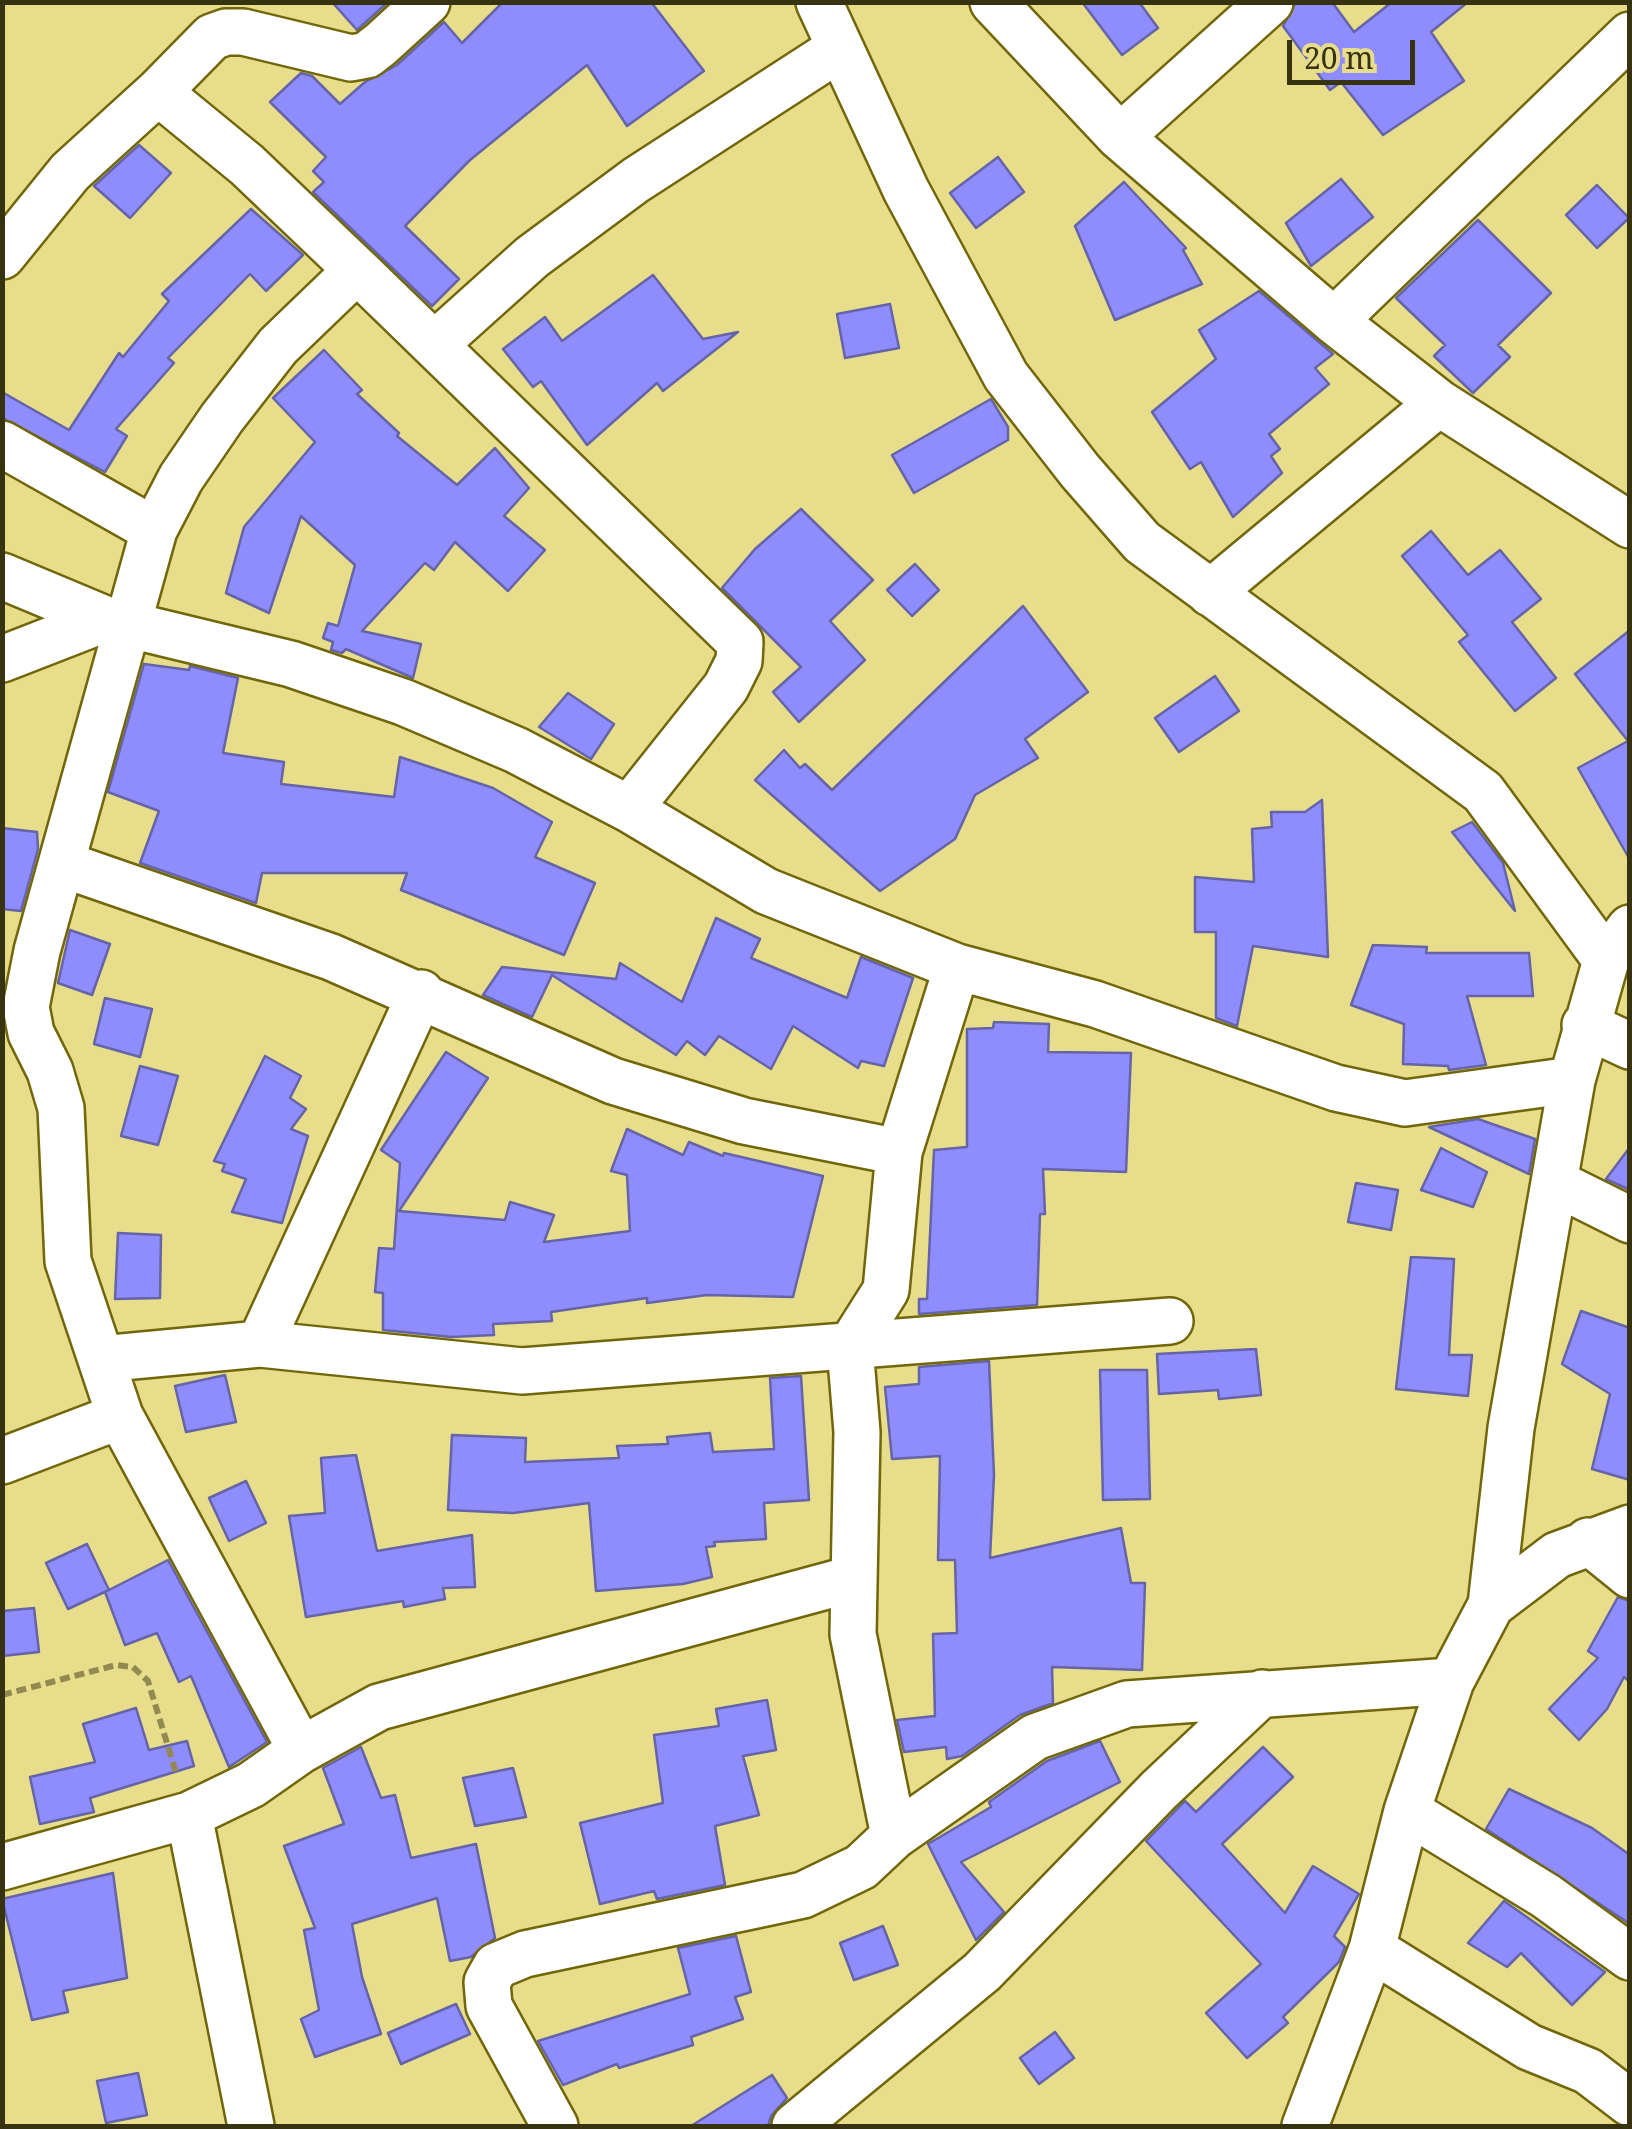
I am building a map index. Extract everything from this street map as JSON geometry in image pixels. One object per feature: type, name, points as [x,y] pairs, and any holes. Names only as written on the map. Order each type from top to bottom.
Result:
[{"type":"street","points":[[2,256],[70,172],[212,38],[226,32],[243,32],[351,58],[367,55],[382,44],[426,2]]},
{"type":"street","points":[[819,2],[906,190],[1006,376],[1142,542],[1483,792],[1618,944],[1585,1025],[1572,1080],[1511,1428],[1492,1606],[1451,1681],[1407,1811],[1372,1950],[1305,2126]]},
{"type":"street","points":[[993,2],[1120,136],[1334,321],[1439,403],[1630,525]]},
{"type":"street","points":[[1120,136],[1270,2]]},
{"type":"street","points":[[1614,2],[1630,20]]},
{"type":"street","points":[[1334,321],[1630,35]]},
{"type":"street","points":[[434,345],[532,257],[606,202],[742,108],[840,48]]},
{"type":"street","points":[[158,92],[247,165],[740,642],[739,662],[726,688],[629,809]]},
{"type":"street","points":[[301,1750],[120,1416],[68,1262],[61,1108],[50,1071],[31,1033],[26,1008],[118,622],[154,530],[181,478],[256,374],[278,346],[357,270]]},
{"type":"street","points":[[1210,593],[1439,403]]},
{"type":"street","points":[[2,444],[154,530]]},
{"type":"street","points":[[2,576],[118,622],[291,664],[404,702],[516,750],[629,809],[766,891],[957,968],[1096,1004],[1336,1088],[1405,1103],[1572,1080]]},
{"type":"street","points":[[2,659],[118,622]]},
{"type":"street","points":[[62,864],[421,993],[613,1081],[744,1121],[899,1152]]},
{"type":"street","points":[[894,1836],[853,1634],[857,1432],[850,1346],[886,1290],[899,1152],[957,968]]},
{"type":"street","points":[[260,1344],[421,993]]},
{"type":"street","points":[[1585,1025],[1630,1046]]},
{"type":"street","points":[[1554,1182],[1630,1220]]},
{"type":"street","points":[[100,1358],[260,1344],[522,1371],[1170,1320]]},
{"type":"street","points":[[2,1461],[120,1416]]},
{"type":"street","points":[[1492,1606],[1557,1555],[1609,1534],[1630,1576]]},
{"type":"street","points":[[2,1867],[189,1815],[251,1785],[301,1750],[379,1708],[852,1579]]},
{"type":"street","points":[[555,2126],[489,2006],[488,1982],[496,1966],[525,1954],[803,1895],[861,1867],[894,1836],[1035,1737],[1127,1704],[1451,1681]]},
{"type":"street","points":[[795,2126],[982,1972],[1159,1790],[1262,1693]]},
{"type":"street","points":[[1407,1811],[1546,1896],[1630,1957]]},
{"type":"street","points":[[189,1815],[251,2126]]},
{"type":"street","points":[[1372,1950],[1528,2047],[1588,2071],[1630,2104]]},
{"type":"path","points":[[2,1695],[116,1664],[133,1667],[148,1681],[189,1815]]},
{"type":"building","points":[[332,2],[388,2],[357,30]]},
{"type":"building","points":[[503,2],[651,2],[704,71],[627,126],[587,65],[470,160],[405,226],[459,279],[432,306],[313,192],[324,182],[313,171],[326,157],[270,102],[301,73],[312,76],[340,104],[365,82],[397,65],[444,22],[462,43]]},
{"type":"building","points":[[1082,2],[1139,2],[1158,28],[1122,55]]},
{"type":"building","points":[[1296,2],[1332,2],[1354,32],[1392,2],[1468,2],[1431,32],[1464,81],[1383,135],[1341,82],[1330,90],[1283,26]]},
{"type":"building","points":[[139,145],[171,173],[130,218],[94,186]]},
{"type":"building","points":[[998,157],[1024,192],[976,228],[950,193]]},
{"type":"building","points":[[1341,179],[1373,217],[1311,266],[1286,223]]},
{"type":"building","points":[[1124,182],[1186,248],[1183,250],[1202,284],[1115,320],[1075,226]]},
{"type":"building","points":[[1597,185],[1629,218],[1597,248],[1566,215]]},
{"type":"building","points":[[251,209],[303,255],[266,291],[250,274],[168,358],[174,363],[116,429],[127,436],[105,472],[2,418],[2,392],[69,430],[119,353],[123,357],[169,301],[162,294]]},
{"type":"building","points":[[1478,220],[1551,293],[1498,345],[1510,357],[1473,393],[1434,356],[1445,345],[1396,298]]},
{"type":"building","points":[[653,275],[703,339],[738,332],[663,391],[657,383],[587,445],[541,381],[533,387],[503,349],[545,317],[562,341]]},
{"type":"building","points":[[1259,291],[1333,354],[1315,368],[1329,384],[1269,434],[1280,449],[1271,456],[1282,473],[1233,517],[1201,462],[1190,469],[1152,412],[1216,359],[1199,330]]},
{"type":"building","points":[[890,304],[899,348],[845,358],[837,314]]},
{"type":"building","points":[[324,350],[362,390],[357,394],[399,433],[397,436],[457,485],[495,448],[529,488],[504,516],[545,550],[508,591],[455,542],[434,570],[425,563],[362,631],[421,644],[413,678],[346,649],[342,653],[331,650],[333,642],[323,638],[328,623],[338,626],[355,565],[301,516],[269,613],[226,593],[244,527],[315,442],[273,398]]},
{"type":"building","points":[[991,399],[1008,427],[1008,440],[914,493],[892,455]]},
{"type":"building","points":[[801,509],[873,580],[830,621],[865,660],[799,722],[773,692],[801,667],[722,588],[755,549]]},
{"type":"building","points":[[1431,531],[1468,575],[1500,550],[1541,599],[1512,622],[1556,678],[1515,711],[1459,642],[1468,635],[1402,556]]},
{"type":"building","points":[[915,564],[939,590],[912,616],[887,590]]},
{"type":"building","points":[[1023,606],[1088,692],[1025,739],[1038,758],[975,795],[955,839],[880,891],[755,780],[784,750],[800,768],[805,764],[832,790]]},
{"type":"building","points":[[1630,630],[1630,860],[1578,768],[1628,741],[1575,674]]},
{"type":"building","points":[[144,664],[189,670],[190,666],[238,678],[223,753],[284,762],[281,784],[394,797],[400,757],[493,788],[552,822],[535,857],[595,883],[564,955],[401,890],[407,873],[262,873],[256,903],[140,863],[159,811],[108,792]]},
{"type":"building","points":[[1215,676],[1239,711],[1179,752],[1155,718]]},
{"type":"building","points":[[568,693],[614,724],[591,759],[539,727]]},
{"type":"building","points":[[1322,800],[1328,957],[1253,946],[1237,1026],[1216,1018],[1216,932],[1195,932],[1195,877],[1254,882],[1252,829],[1272,827],[1271,812],[1305,812]]},
{"type":"building","points":[[1472,822],[1503,863],[1515,911],[1452,832]]},
{"type":"building","points":[[2,828],[37,832],[38,849],[21,911],[2,909]]},
{"type":"building","points":[[716,918],[760,939],[751,958],[847,998],[861,957],[913,978],[884,1066],[861,1061],[858,1068],[793,1026],[771,1069],[719,1036],[705,1055],[687,1041],[676,1055],[552,975],[532,1017],[483,995],[502,967],[616,979],[620,963],[682,1002]]},
{"type":"building","points":[[70,930],[110,944],[92,995],[58,983]]},
{"type":"building","points":[[1373,945],[1427,947],[1426,953],[1529,953],[1533,996],[1467,996],[1486,1065],[1449,1070],[1448,1066],[1403,1064],[1404,1024],[1351,1005]]},
{"type":"building","points":[[105,998],[152,1009],[140,1057],[94,1044]]},
{"type":"building","points":[[994,1022],[1049,1024],[1048,1052],[1131,1053],[1126,1172],[1043,1169],[1045,1214],[1040,1214],[1037,1305],[919,1314],[919,1299],[927,1299],[934,1150],[967,1147],[967,1029],[993,1028]]},
{"type":"building","points":[[446,1052],[488,1078],[399,1211],[505,1220],[510,1202],[554,1215],[544,1242],[630,1231],[627,1175],[611,1171],[627,1129],[683,1155],[689,1142],[723,1156],[724,1153],[823,1176],[793,1297],[707,1295],[647,1303],[647,1298],[551,1312],[552,1321],[493,1324],[494,1335],[451,1337],[383,1330],[383,1293],[375,1292],[379,1248],[394,1249],[400,1163],[381,1150]]},
{"type":"building","points":[[265,1056],[301,1076],[290,1098],[306,1109],[291,1129],[308,1136],[282,1223],[232,1212],[246,1179],[222,1171],[225,1164],[214,1161]]},
{"type":"building","points":[[140,1066],[178,1076],[158,1145],[121,1136]]},
{"type":"building","points":[[1478,1119],[1535,1139],[1529,1174],[1429,1127]]},
{"type":"building","points":[[1630,1147],[1630,1190],[1606,1179]]},
{"type":"building","points":[[1441,1148],[1487,1172],[1473,1207],[1421,1190]]},
{"type":"building","points":[[1356,1183],[1398,1190],[1391,1230],[1348,1222]]},
{"type":"building","points":[[118,1233],[161,1235],[160,1298],[115,1299]]},
{"type":"building","points":[[1411,1257],[1454,1259],[1449,1355],[1472,1355],[1468,1396],[1396,1389]]},
{"type":"building","points":[[1581,1311],[1630,1328],[1630,1480],[1592,1469],[1610,1394],[1562,1364]]},
{"type":"building","points":[[1256,1349],[1261,1395],[1219,1399],[1218,1390],[1159,1394],[1157,1354]]},
{"type":"building","points":[[989,1361],[994,1475],[990,1558],[1121,1528],[1131,1583],[1145,1583],[1142,1670],[1052,1667],[1053,1703],[1020,1715],[962,1756],[947,1759],[946,1747],[904,1752],[897,1720],[935,1716],[933,1634],[957,1633],[955,1560],[938,1560],[940,1456],[892,1459],[885,1387],[919,1384],[919,1367]]},
{"type":"building","points":[[1100,1370],[1147,1370],[1150,1499],[1103,1500]]},
{"type":"building","points":[[225,1375],[236,1422],[186,1432],[175,1386]]},
{"type":"building","points":[[801,1376],[809,1500],[764,1503],[766,1539],[714,1542],[715,1546],[706,1547],[712,1577],[683,1584],[596,1591],[589,1503],[513,1513],[448,1510],[452,1435],[526,1438],[525,1462],[619,1458],[617,1446],[668,1444],[667,1437],[710,1433],[713,1452],[774,1449],[770,1378]]},
{"type":"building","points":[[356,1455],[377,1551],[472,1535],[475,1587],[443,1588],[445,1599],[404,1607],[403,1601],[306,1617],[289,1516],[325,1513],[321,1458]]},
{"type":"building","points":[[246,1481],[266,1523],[229,1541],[209,1498]]},
{"type":"building","points":[[87,1544],[109,1590],[68,1609],[46,1563]]},
{"type":"building","points":[[168,1560],[267,1742],[229,1767],[191,1676],[179,1682],[157,1633],[125,1645],[105,1592]]},
{"type":"building","points":[[1618,1597],[1630,1601],[1630,1682],[1624,1677],[1607,1709],[1579,1740],[1549,1709],[1598,1658],[1588,1651]]},
{"type":"building","points":[[34,1608],[39,1652],[2,1656],[2,1611]]},
{"type":"building","points":[[767,1700],[776,1750],[743,1756],[759,1815],[715,1826],[725,1885],[657,1899],[654,1891],[600,1904],[580,1823],[663,1803],[654,1735],[719,1726],[716,1709]]},
{"type":"building","points":[[136,1708],[149,1750],[187,1741],[194,1766],[90,1798],[94,1812],[40,1824],[30,1777],[95,1762],[83,1724]]},
{"type":"building","points":[[1100,1741],[1120,1782],[961,1862],[1004,1912],[976,1940],[928,1844],[991,1807],[989,1802],[1047,1761]]},
{"type":"building","points":[[361,1747],[381,1798],[395,1795],[411,1858],[476,1844],[495,1938],[471,1957],[450,1961],[437,1898],[352,1924],[362,1977],[381,2034],[315,2057],[301,2019],[319,2010],[304,1930],[315,1928],[284,1846],[344,1824],[323,1768]]},
{"type":"building","points":[[1263,1747],[1293,1777],[1222,1844],[1285,1913],[1313,1866],[1359,1894],[1334,1936],[1345,1947],[1339,1962],[1283,2017],[1288,2023],[1247,2058],[1206,2013],[1261,1964],[1146,1841],[1185,1801],[1196,1812]]},
{"type":"building","points":[[513,1768],[526,1817],[475,1826],[463,1778]]},
{"type":"building","points":[[1509,1789],[1592,1828],[1630,1855],[1630,1924],[1486,1829]]},
{"type":"building","points":[[113,1873],[127,1978],[63,1991],[68,2012],[32,2020],[2,1899]]},
{"type":"building","points":[[1504,1901],[1605,1972],[1572,2005],[1521,1953],[1507,1967],[1468,1943]]},
{"type":"building","points":[[883,1926],[898,1965],[854,1980],[840,1943]]},
{"type":"building","points":[[736,1936],[751,1992],[735,1997],[743,2019],[691,2037],[693,2045],[619,2068],[617,2064],[563,2085],[538,2041],[690,1994],[678,1948]]},
{"type":"building","points":[[456,2004],[470,2034],[401,2064],[388,2033]]},
{"type":"building","points":[[1055,2032],[1074,2058],[1039,2084],[1020,2058]]},
{"type":"building","points":[[138,2073],[147,2115],[106,2123],[97,2081]]},
{"type":"building","points":[[772,2075],[787,2098],[771,2116],[768,2126],[691,2126]]}]
